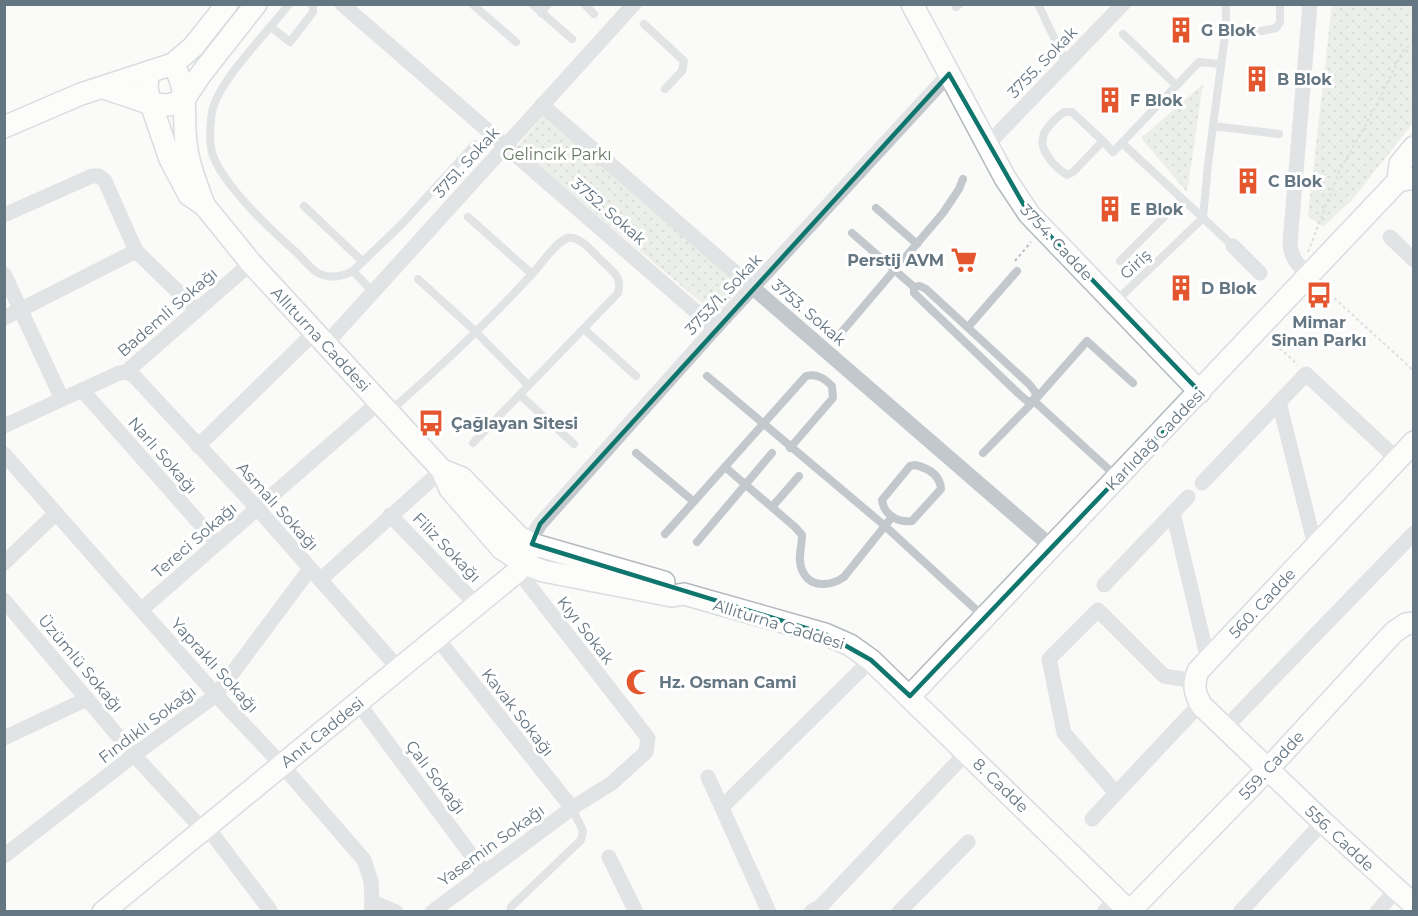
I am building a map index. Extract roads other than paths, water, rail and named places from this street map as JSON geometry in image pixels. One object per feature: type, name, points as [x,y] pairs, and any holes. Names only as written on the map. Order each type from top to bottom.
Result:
[{"type":"main road","points":[[4,127],[81,94],[173,64],[193,47],[227,4]]},
{"type":"main road","points":[[104,88],[151,104],[170,105],[185,98],[256,4]]},
{"type":"main road","name":"3754. Cadde","points":[[912,4],[987,145],[1015,195],[1029,214],[1200,392]]},
{"type":"main road","name":"Allıturna Caddesi","points":[[173,64],[182,80],[185,98],[186,142],[204,205]]},
{"type":"main road","name":"Allıturna Caddesi","points":[[148,72],[147,88],[151,104],[170,159],[189,195],[204,205],[251,263],[442,470],[450,489],[520,567],[672,596],[684,594]]},
{"type":"main road","name":"Karlıdağ Caddesi","points":[[910,696],[1260,329],[1306,272],[1406,179],[1400,164],[1413,147]]},
{"type":"main road","name":"560. Cadde","points":[[1194,681],[1198,671],[1208,660],[1413,442]]},
{"type":"main road","name":"Allıturna Caddesi","points":[[442,470],[462,478],[519,537],[532,544],[673,585],[684,594],[825,634],[850,645],[871,660]]},
{"type":"main road","name":"Anıt Caddesi","points":[[103,912],[477,605],[520,567],[532,544]]},
{"type":"main road","name":"559. Cadde","points":[[1120,908],[1268,769],[1409,621]]},
{"type":"main road","name":"8. Cadde","points":[[871,660],[967,752],[1120,908]]},
{"type":"main road","points":[[1194,681],[1194,690],[1200,704],[1268,769]]},
{"type":"main road","name":"556. Cadde","points":[[1268,769],[1413,905]]},
{"type":"street","name":"3752. Sokak","points":[[342,4],[715,328]]},
{"type":"street","name":"3751. Sokak","points":[[198,446],[373,292],[634,4]]},
{"type":"street","name":"3755. Sokak","points":[[987,145],[1123,4]]},
{"type":"street","points":[[1306,272],[1291,255],[1290,243],[1310,4]]},
{"type":"street","name":"3753/1. Sokak","points":[[532,544],[540,524],[715,328],[949,74]]},
{"type":"street","name":"3753. Sokak","points":[[542,105],[1052,547]]},
{"type":"street","points":[[4,215],[92,176],[99,176],[105,181],[136,251],[197,310]]},
{"type":"street","points":[[1390,237],[1413,260]]},
{"type":"street","points":[[1233,246],[1260,273]]},
{"type":"street","points":[[4,318],[136,251]]},
{"type":"street","name":"Bademli Sokağı","points":[[4,426],[119,373],[126,372],[251,263]]},
{"type":"street","points":[[4,274],[62,399]]},
{"type":"street","name":"Asmalı Sokağı","points":[[126,372],[133,375],[257,508],[399,669]]},
{"type":"street","points":[[1202,483],[1306,374],[1397,459]]},
{"type":"street","name":"Narlı Sokağı","points":[[82,390],[217,543]]},
{"type":"street","points":[[1279,402],[1316,546]]},
{"type":"street","name":"Tereci Sokağı","points":[[141,610],[257,508],[384,407]]},
{"type":"street","name":"Yapraklı Sokağı","points":[[4,454],[364,860],[370,876],[371,907]]},
{"type":"street","name":"Fındıklı Sokağı","points":[[4,856],[134,755],[216,695],[315,574],[442,470]]},
{"type":"street","points":[[1104,585],[1188,497]]},
{"type":"street","points":[[4,563],[56,513]]},
{"type":"street","points":[[1173,513],[1208,660]]},
{"type":"street","name":"Filiz Sokağı","points":[[390,514],[477,605]]},
{"type":"street","points":[[1225,728],[1413,533]]},
{"type":"street","name":"Kıyı Sokak","points":[[520,567],[648,738],[646,752],[612,783],[572,808]]},
{"type":"street","name":"Üzümlü Sokağı","points":[[4,600],[134,755],[205,828],[269,911]]},
{"type":"street","points":[[1116,793],[1064,733],[1049,659],[1098,609],[1164,676],[1194,681]]},
{"type":"street","name":"Kavak Sokağı","points":[[437,638],[572,808]]},
{"type":"street","points":[[722,807],[871,660]]},
{"type":"street","points":[[4,738],[87,699]]},
{"type":"street","name":"Çalı Sokağı","points":[[358,703],[484,872]]},
{"type":"street","points":[[1092,819],[1200,704]]},
{"type":"street","points":[[811,912],[821,906],[967,752]]},
{"type":"street","points":[[708,777],[769,912]]},
{"type":"street","name":"Yasemin Sokağı","points":[[432,912],[572,808]]},
{"type":"street","points":[[1239,912],[1323,822]]},
{"type":"street","points":[[899,912],[968,842]]},
{"type":"street","points":[[609,857],[636,912]]},
{"type":"street","points":[[1377,912],[1396,890]]},
{"type":"street","points":[[371,907],[396,912]]},
{"type":"lane","points":[[289,4],[222,86],[212,111],[210,136],[213,155],[222,174],[270,229],[317,272],[332,277],[346,275],[353,271],[403,223],[475,144]]},
{"type":"lane","points":[[271,27],[290,42],[313,12],[311,4]]},
{"type":"lane","points":[[472,4],[516,42]]},
{"type":"lane","points":[[532,4],[572,39]]},
{"type":"lane","points":[[541,13],[548,4]]},
{"type":"lane","points":[[584,4],[594,14]]},
{"type":"lane","points":[[1038,4],[1066,63]]},
{"type":"lane","points":[[1203,218],[1226,28],[1226,4]]},
{"type":"lane","points":[[1226,28],[1262,31],[1276,28],[1280,22],[1280,4]]},
{"type":"lane","points":[[644,24],[684,61],[682,71],[665,89]]},
{"type":"lane","points":[[1123,34],[1176,85]]},
{"type":"lane","points":[[1103,141],[1073,172],[1067,174],[1060,171],[1047,156],[1042,145],[1043,135],[1064,112],[1072,112],[1103,141],[1113,152],[1199,62],[1221,64]]},
{"type":"lane","points":[[1214,126],[1279,134]]},
{"type":"lane","points":[[1122,143],[1233,246]]},
{"type":"lane","points":[[840,334],[917,244],[959,189],[963,179]]},
{"type":"lane","points":[[1120,261],[1182,199]]},
{"type":"lane","points":[[304,206],[362,261]]},
{"type":"lane","points":[[876,208],[917,244]]},
{"type":"lane","points":[[468,217],[532,274]]},
{"type":"lane","name":"Giriş","points":[[1114,303],[1203,218]]},
{"type":"lane","points":[[852,233],[914,287],[920,286],[926,290],[968,327],[1029,384],[1036,393],[1034,401]]},
{"type":"lane","points":[[384,407],[475,331],[532,274],[561,241],[570,237],[579,240],[618,276],[620,285],[618,293],[473,443]]},
{"type":"lane","points":[[353,271],[373,292]]},
{"type":"lane","points":[[968,327],[1017,271]]},
{"type":"lane","points":[[418,279],[475,331],[528,385]]},
{"type":"lane","points":[[914,287],[914,293],[1018,394],[1027,401],[1034,401],[1118,478]]},
{"type":"lane","points":[[584,329],[636,376]]},
{"type":"lane","points":[[984,453],[1087,341],[1133,383]]},
{"type":"lane","points":[[665,534],[807,376],[811,375],[826,380],[834,391],[833,398],[790,448]]},
{"type":"lane","points":[[707,376],[885,526],[985,618]]},
{"type":"lane","points":[[520,395],[574,444]]},
{"type":"lane","points":[[636,453],[693,501]]},
{"type":"lane","points":[[697,542],[772,453]]},
{"type":"lane","points":[[910,466],[923,467],[938,478],[940,489],[912,521],[901,522],[892,517],[882,505],[883,497],[910,466]]},
{"type":"lane","points":[[724,467],[788,519],[802,536],[801,569],[806,576],[825,586],[844,578],[892,517]]},
{"type":"lane","points":[[772,507],[799,476]]},
{"type":"lane","points":[[510,912],[511,908],[581,840],[583,831],[572,808]]},
{"type":"place","name":"G Blok","points":[[1181,30]]},
{"type":"place","name":"B Blok","points":[[1257,79]]},
{"type":"place","name":"F Blok","points":[[1110,100]]},
{"type":"place","name":"C Blok","points":[[1248,181]]},
{"type":"place","name":"E Blok","points":[[1110,209]]},
{"type":"place","name":"Perstij AVM","points":[[964,260]]},
{"type":"place","name":"D Blok","points":[[1181,288]]},
{"type":"place","name":"Mimar Sinan Parkı","points":[[1319,295]]},
{"type":"place","name":"Çağlayan Sitesi","points":[[431,423]]},
{"type":"place","name":"Hz. Osman Cami","points":[[639,682]]},
{"type":"park label","name":"Gelincik Parkı","points":[[557,154]]}]
